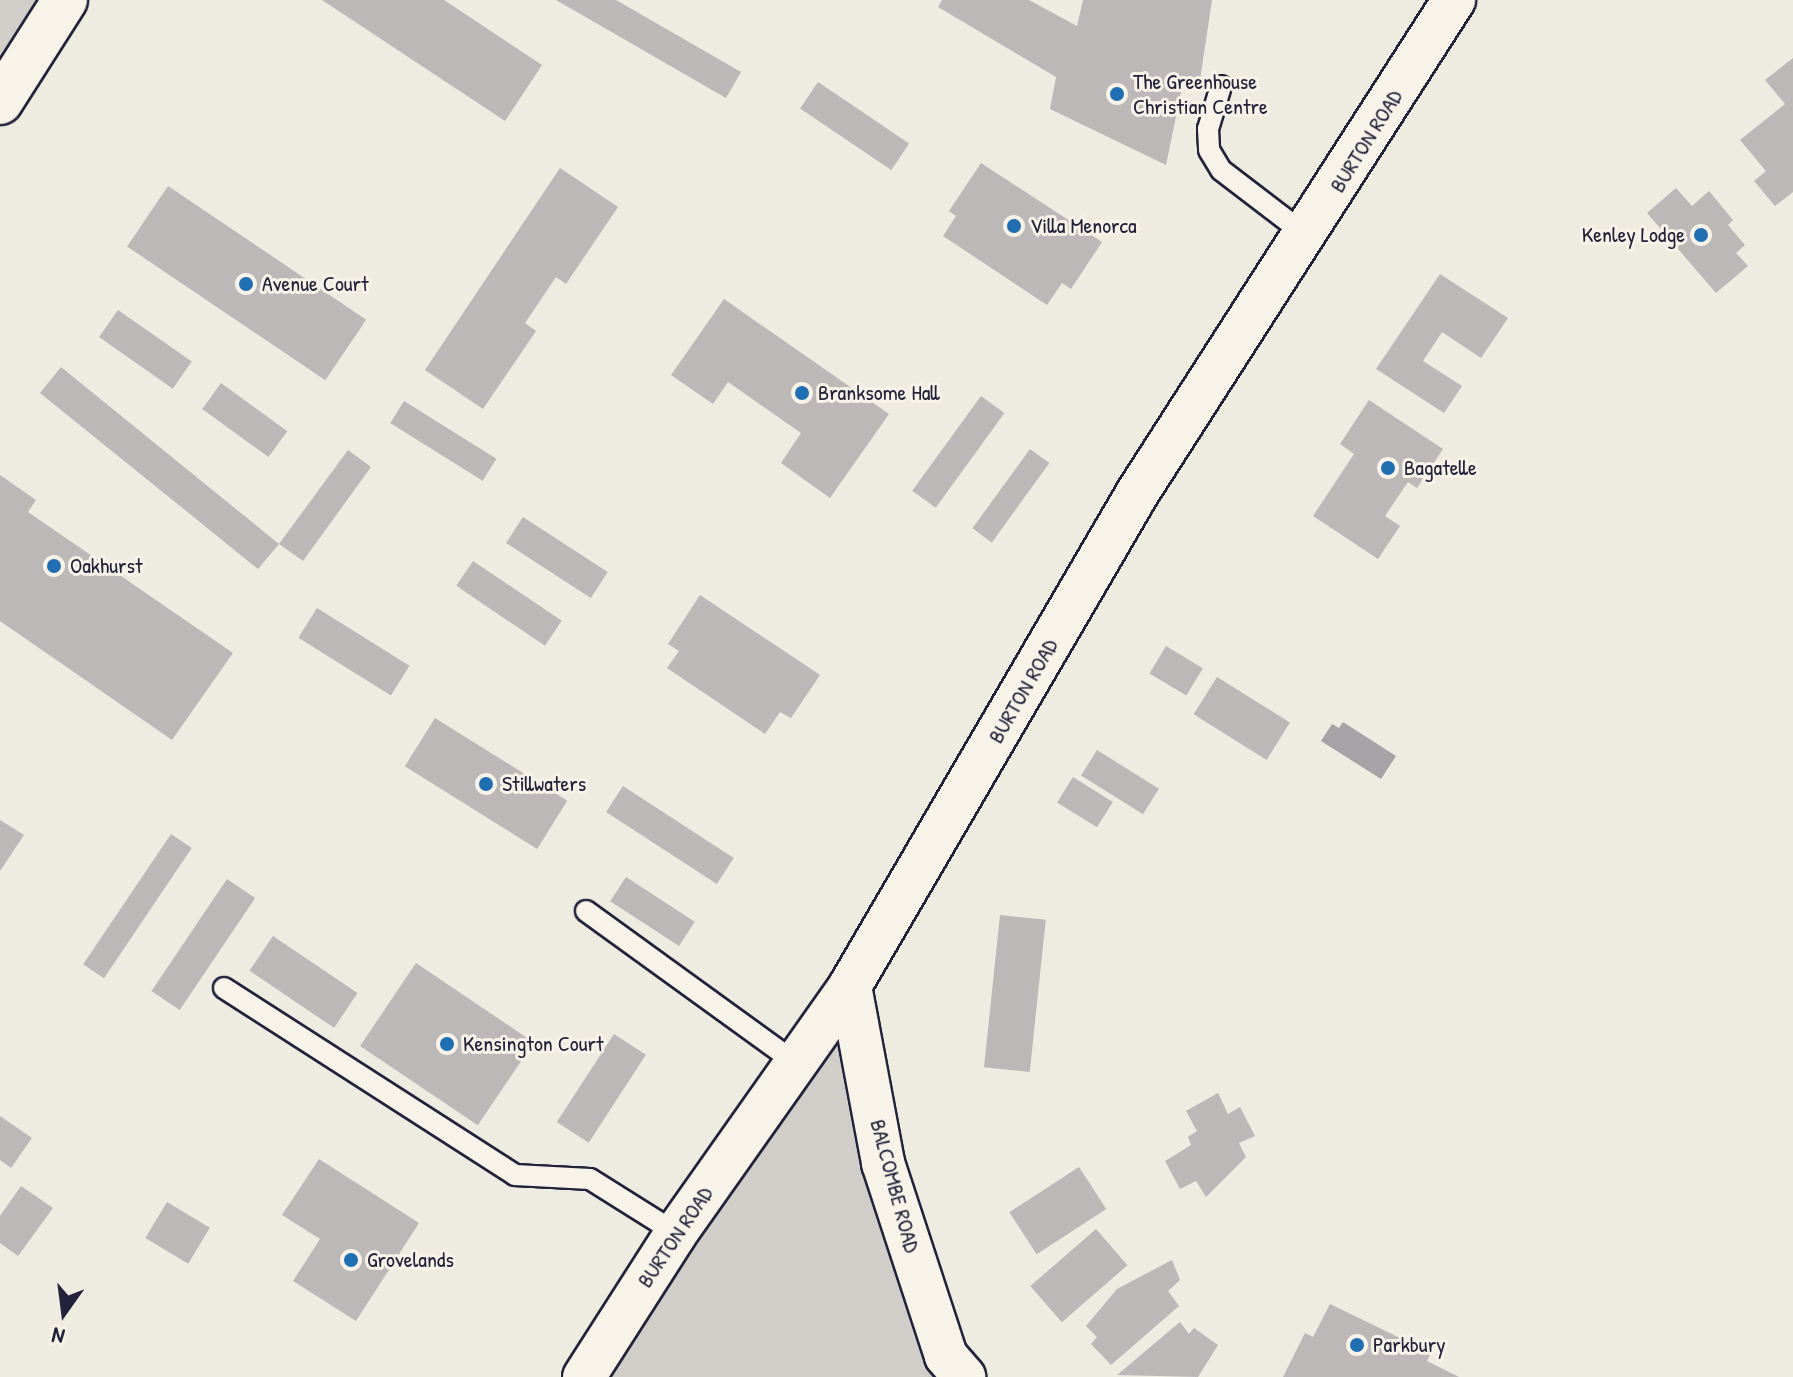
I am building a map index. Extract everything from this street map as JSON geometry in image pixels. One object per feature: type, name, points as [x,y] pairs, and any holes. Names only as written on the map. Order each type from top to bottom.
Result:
[{"type":"main road","points":[[0,102],[65,0]]},
{"type":"street","name":"BURTON ROAD","points":[[584,1377],[676,1233],[850,986],[1138,492],[1306,235],[1454,0]]},
{"type":"street","name":"BALCOMBE ROAD","points":[[850,986],[883,1163],[946,1356],[964,1377]]},
{"type":"lane","points":[[1221,86],[1208,129],[1209,150],[1221,170],[1306,235]]},
{"type":"lane","points":[[586,911],[796,1063]]},
{"type":"lane","points":[[224,988],[515,1175],[590,1179],[676,1233]]},
{"type":"shaded area","points":[[0,0],[65,0],[0,102]]},
{"type":"shaded area","points":[[1343,722],[1396,756],[1381,779],[1321,741],[1332,724],[1339,728]]},
{"type":"shaded area","points":[[850,986],[963,1377],[584,1377]]},
{"type":"building","points":[[322,0],[444,0],[542,65],[505,121]]},
{"type":"building","points":[[556,0],[616,0],[741,72],[726,98]]},
{"type":"building","name":"The Greenhouse Christian Centre","points":[[942,0],[1029,0],[1077,26],[1083,0],[1212,0],[1200,80],[1184,78],[1166,165],[1050,109],[1056,77],[938,7]]},
{"type":"building","points":[[1793,58],[1793,192],[1775,206],[1754,181],[1766,171],[1740,140],[1785,104],[1765,80]]},
{"type":"building","points":[[818,82],[909,144],[891,170],[800,109]]},
{"type":"building","name":"Villa Menorca","points":[[981,163],[1102,242],[1071,289],[1062,283],[1047,305],[943,236],[956,216],[949,211]]},
{"type":"building","points":[[560,168],[618,207],[566,284],[556,277],[525,323],[536,331],[483,409],[425,370]]},
{"type":"building","name":"Avenue Court","points":[[168,186],[366,320],[325,380],[127,247]]},
{"type":"building","name":"Kenley Lodge","points":[[1676,188],[1692,206],[1709,191],[1733,220],[1728,225],[1745,245],[1736,253],[1748,266],[1716,293],[1647,213]]},
{"type":"building","name":"Bagatelle","points":[[1440,274],[1508,318],[1481,358],[1442,332],[1423,361],[1462,386],[1444,413],[1376,369]]},
{"type":"building","name":"Branksome Hall","points":[[724,299],[889,414],[830,498],[781,463],[801,433],[728,382],[713,404],[671,375]]},
{"type":"building","points":[[118,310],[192,362],[173,389],[99,337]]},
{"type":"building","points":[[61,367],[279,544],[258,569],[40,393]]},
{"type":"building","points":[[221,383],[287,431],[269,457],[202,409]]},
{"type":"building","points":[[981,396],[1004,413],[936,508],[912,491]]},
{"type":"building","name":"Bagatelle","points":[[1369,400],[1443,449],[1417,488],[1408,482],[1385,516],[1400,526],[1378,559],[1313,516],[1354,454],[1340,444]]},
{"type":"building","points":[[404,401],[496,459],[483,481],[390,423]]},
{"type":"building","points":[[1030,449],[1049,463],[992,542],[972,528]]},
{"type":"building","points":[[348,450],[371,467],[303,561],[279,544]]},
{"type":"building","name":"Oakhurst","points":[[0,475],[36,500],[28,512],[233,653],[172,740],[0,621]]},
{"type":"building","points":[[523,517],[608,572],[591,598],[506,543]]},
{"type":"building","points":[[473,561],[562,621],[545,646],[456,586]]},
{"type":"building","points":[[700,595],[820,675],[791,718],[780,712],[765,734],[667,668],[679,651],[668,644]]},
{"type":"building","points":[[317,608],[409,666],[391,695],[298,638]]},
{"type":"building","points":[[1166,646],[1203,668],[1186,696],[1150,673]]},
{"type":"building","points":[[1217,677],[1290,723],[1267,760],[1194,714]]},
{"type":"building","name":"Stillwaters","points":[[435,718],[567,801],[537,849],[405,766]]},
{"type":"building","points":[[1097,750],[1159,789],[1143,814],[1081,775]]},
{"type":"building","points":[[1073,777],[1113,802],[1097,827],[1057,802]]},
{"type":"building","points":[[623,786],[734,858],[717,884],[606,812]]},
{"type":"building","points":[[0,820],[24,835],[0,871]]},
{"type":"building","points":[[171,834],[192,848],[104,978],[83,964]]},
{"type":"building","points":[[626,877],[695,922],[679,946],[610,901]]},
{"type":"building","points":[[227,879],[255,898],[180,1010],[152,991]]},
{"type":"building","points":[[1000,915],[1046,920],[1030,1072],[984,1067]]},
{"type":"building","points":[[273,936],[358,993],[334,1028],[250,971]]},
{"type":"building","name":"Kensington Court","points":[[416,963],[534,1042],[478,1125],[360,1046]]},
{"type":"building","points":[[614,1034],[646,1055],[589,1143],[557,1122]]},
{"type":"building","points":[[1218,1093],[1228,1114],[1240,1107],[1255,1136],[1239,1143],[1246,1157],[1206,1197],[1196,1181],[1180,1189],[1165,1161],[1191,1145],[1188,1137],[1197,1131],[1186,1111]]},
{"type":"building","points":[[0,1116],[32,1138],[11,1168],[0,1160]]},
{"type":"building","name":"Grovelands","points":[[319,1159],[419,1223],[356,1321],[293,1281],[320,1239],[282,1215]]},
{"type":"building","points":[[1079,1167],[1106,1209],[1037,1254],[1009,1212]]},
{"type":"building","points":[[21,1186],[53,1208],[18,1256],[0,1243],[0,1216]]},
{"type":"building","points":[[167,1202],[210,1228],[188,1264],[145,1238]]},
{"type":"building","points":[[1096,1229],[1127,1265],[1062,1322],[1030,1286]]},
{"type":"building","points":[[1172,1260],[1180,1280],[1168,1291],[1179,1306],[1111,1365],[1091,1344],[1097,1337],[1086,1326],[1117,1289]]},
{"type":"building","name":"Parkbury","points":[[1330,1304],[1431,1353],[1427,1361],[1459,1377],[1283,1377],[1305,1333],[1313,1337]]},
{"type":"building","points":[[1180,1322],[1189,1334],[1194,1328],[1218,1345],[1198,1377],[1117,1375]]},
{"type":"place","name":"The Greenhouse Christian Centre","points":[[1117,94]]},
{"type":"place","name":"Villa Menorca","points":[[1014,226]]},
{"type":"place","name":"Kenley Lodge","points":[[1701,235]]},
{"type":"place","name":"Avenue Court","points":[[246,284]]},
{"type":"place","name":"Branksome Hall","points":[[802,393]]},
{"type":"place","name":"Bagatelle","points":[[1388,468]]},
{"type":"place","name":"Oakhurst","points":[[54,566]]},
{"type":"place","name":"Stillwaters","points":[[486,784]]},
{"type":"place","name":"Kensington Court","points":[[447,1044]]},
{"type":"place","name":"Grovelands","points":[[351,1260]]},
{"type":"place","name":"Parkbury","points":[[1357,1345]]}]
